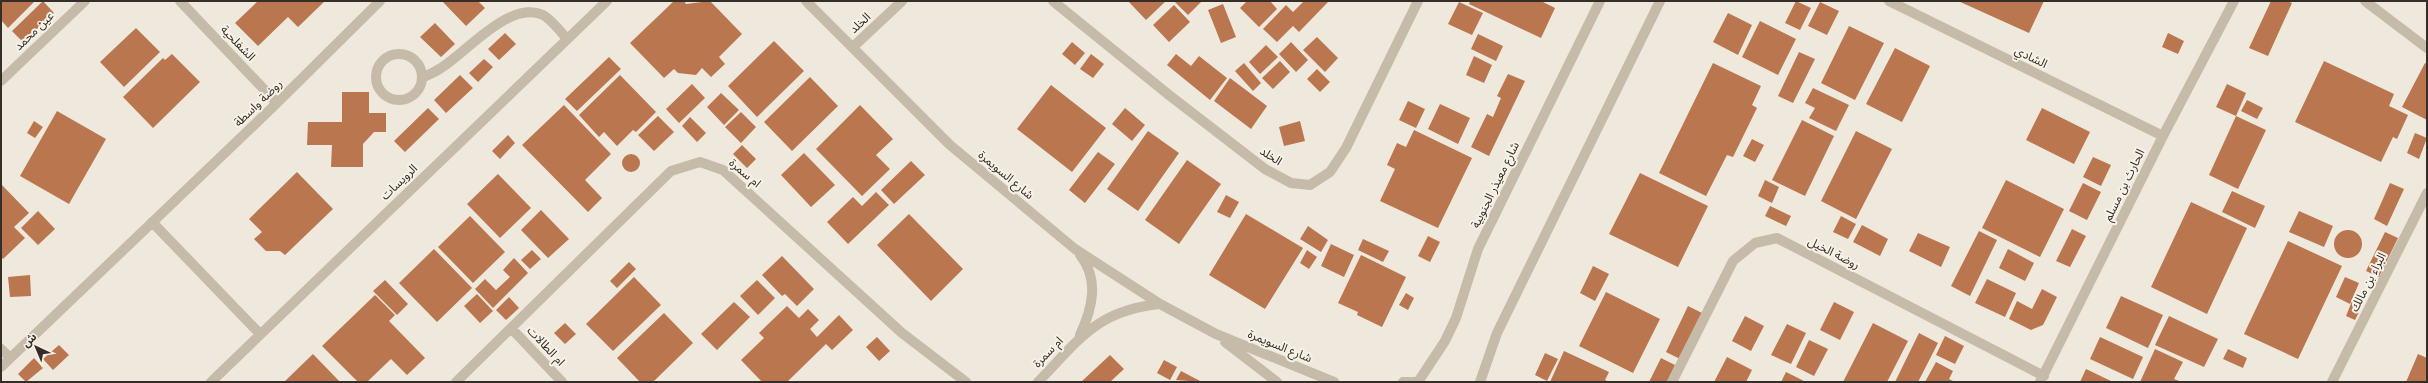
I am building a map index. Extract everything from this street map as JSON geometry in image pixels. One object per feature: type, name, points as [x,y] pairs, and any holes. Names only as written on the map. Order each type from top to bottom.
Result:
[{"type":"street","name":"عين محمد","points":[[1,81],[85,1]]},
{"type":"street","name":"الشفلحية","points":[[180,1],[277,103]]},
{"type":"street","name":"روضة واسطة","points":[[1,367],[277,103],[380,1]]},
{"type":"street","name":"الرويسات","points":[[211,382],[607,1]]},
{"type":"street","name":"شارع السويمرة","points":[[806,1],[950,145],[1075,249],[1160,304],[1216,334],[1334,382]]},
{"type":"street","name":"الخلد","points":[[853,47],[902,1]]},
{"type":"street","name":"الخلد","points":[[1053,1],[1169,95],[1265,169],[1291,183],[1310,185],[1330,172],[1346,148],[1418,1]]},
{"type":"street","name":"شارع معيذر الجنوبية","points":[[1418,382],[1445,341],[1456,318],[1478,249],[1600,1]]},
{"type":"street","points":[[1480,382],[1497,333],[1660,1]]},
{"type":"street","name":"الشادي","points":[[1889,1],[2162,136]]},
{"type":"street","name":"الحارث بن مسلم","points":[[2042,379],[2162,136],[2234,1]]},
{"type":"street","points":[[2365,1],[2427,48]]},
{"type":"street","points":[[422,78],[421,68],[415,60],[406,55],[395,54],[386,58],[379,66],[376,76],[378,86],[384,94],[393,99],[403,100],[413,96],[419,88],[422,78],[442,68],[493,24],[515,10],[531,10],[543,15],[567,39]]},
{"type":"street","name":"ام سمرة","points":[[456,382],[512,329],[671,171],[700,162],[723,170],[902,333],[966,382]]},
{"type":"street","name":"البراء بن مالك","points":[[2332,382],[2427,193]]},
{"type":"street","points":[[152,222],[260,334]]},
{"type":"street","name":"روضة الخيل","points":[[1672,382],[1733,261],[1755,243],[1777,238],[2042,379]]},
{"type":"street","name":"ام سمرة","points":[[1075,249],[1087,264],[1094,291],[1090,315],[1078,341]]},
{"type":"street","name":"ام سمرة","points":[[1038,382],[1095,324],[1118,312],[1160,304]]},
{"type":"street","name":"ام الطالات","points":[[512,329],[562,382]]},
{"type":"street","name":"شارع السويمرة","points":[[1216,334],[1277,382]]},
{"type":"street","points":[[1,349],[10,358]]},
{"type":"street","points":[[1403,382],[1418,382]]},
{"type":"building","points":[[1,1],[35,1],[8,28],[1,20]]},
{"type":"building","points":[[43,1],[54,13],[23,42],[12,31]]},
{"type":"building","points":[[258,1],[325,1],[298,27],[288,17],[258,46],[235,23]]},
{"type":"building","points":[[442,1],[478,1],[485,8],[466,26]]},
{"type":"building","points":[[674,1],[684,1],[686,4],[710,1],[742,34],[719,57],[725,64],[711,77],[702,68],[696,75],[678,73],[674,69],[664,78],[630,43]]},
{"type":"building","points":[[1128,1],[1166,1],[1146,20]]},
{"type":"building","points":[[1174,1],[1202,1],[1188,15]]},
{"type":"building","points":[[1247,1],[1270,1],[1277,9],[1259,27],[1240,8]]},
{"type":"building","points":[[1304,1],[1329,1],[1299,32],[1293,26],[1277,42],[1263,29],[1286,5],[1293,12]]},
{"type":"building","points":[[1470,1],[1541,1],[1555,8],[1541,38],[1469,4]]},
{"type":"building","points":[[1796,1],[1811,8],[1800,30],[1785,23]]},
{"type":"building","points":[[1958,1],[2044,1],[2029,33]]},
{"type":"building","points":[[2271,1],[2287,1],[2292,3],[2268,56],[2249,48]]},
{"type":"building","points":[[1459,2],[1483,13],[1472,35],[1448,24]]},
{"type":"building","points":[[1820,2],[1839,11],[1827,35],[1808,26]]},
{"type":"building","points":[[1223,4],[1236,37],[1221,43],[1208,10]]},
{"type":"building","points":[[1174,5],[1190,22],[1169,42],[1153,25]]},
{"type":"building","points":[[1728,13],[1752,25],[1738,55],[1713,42]]},
{"type":"building","points":[[1760,21],[1796,39],[1778,75],[1742,57]]},
{"type":"building","points":[[435,23],[455,44],[441,57],[420,37]]},
{"type":"building","points":[[1849,26],[1884,43],[1855,100],[1821,83]]},
{"type":"building","points":[[136,28],[160,52],[124,87],[100,62]]},
{"type":"building","points":[[505,33],[516,44],[499,60],[488,49]]},
{"type":"building","points":[[2168,33],[2184,41],[2178,54],[2162,47]]},
{"type":"building","points":[[1478,34],[1503,46],[1496,61],[1471,49]]},
{"type":"building","points":[[1317,37],[1338,58],[1325,72],[1303,50]]},
{"type":"building","points":[[774,41],[804,71],[757,117],[728,86]]},
{"type":"building","points":[[1072,42],[1085,53],[1075,65],[1062,54]]},
{"type":"building","points":[[1291,42],[1308,60],[1296,72],[1279,54]]},
{"type":"building","points":[[1266,45],[1278,57],[1260,74],[1249,62]]},
{"type":"building","points":[[1895,48],[1930,66],[1902,122],[1866,104]]},
{"type":"building","points":[[1799,52],[1815,59],[1793,103],[1778,96]]},
{"type":"building","points":[[172,54],[200,82],[153,128],[123,97],[163,58],[165,60]]},
{"type":"building","points":[[1091,54],[1104,64],[1093,78],[1080,69]]},
{"type":"building","points":[[1176,54],[1191,66],[1199,56],[1227,78],[1210,100],[1167,65]]},
{"type":"building","points":[[1474,56],[1492,65],[1484,83],[1466,75]]},
{"type":"building","points":[[609,57],[621,69],[577,111],[565,99]]},
{"type":"building","points":[[484,59],[493,67],[478,82],[469,73]]},
{"type":"building","points":[[1280,61],[1290,72],[1273,89],[1262,78]]},
{"type":"building","points":[[2324,61],[2394,94],[2389,106],[2408,115],[2397,139],[2393,137],[2381,162],[2295,122]]},
{"type":"building","points":[[1244,63],[1261,83],[1253,91],[1235,71]]},
{"type":"building","points":[[1713,63],[1761,86],[1752,105],[1757,108],[1733,157],[1727,155],[1706,196],[1659,173]]},
{"type":"building","points":[[2425,63],[2427,64],[2427,120],[2402,107]]},
{"type":"building","points":[[1317,69],[1330,82],[1320,92],[1307,79]]},
{"type":"building","points":[[1508,74],[1525,81],[1489,156],[1471,147],[1487,114],[1493,117],[1501,98],[1497,96]]},
{"type":"building","points":[[460,75],[473,88],[446,113],[434,100]]},
{"type":"building","points":[[620,75],[656,112],[636,132],[633,130],[617,146],[604,132],[599,137],[579,115]]},
{"type":"building","points":[[810,77],[838,106],[792,151],[764,122]]},
{"type":"building","points":[[1230,78],[1267,106],[1251,129],[1214,101]]},
{"type":"building","points":[[692,84],[705,98],[679,123],[666,109]]},
{"type":"building","points":[[2227,84],[2246,93],[2236,116],[2216,107]]},
{"type":"building","points":[[1051,85],[1106,128],[1072,172],[1017,129]]},
{"type":"building","points":[[1813,88],[1849,105],[1836,131],[1809,118],[1815,108],[1805,103]]},
{"type":"building","points":[[342,92],[369,92],[369,113],[386,113],[386,132],[374,132],[363,144],[363,167],[331,167],[332,145],[307,145],[308,122],[342,122]]},
{"type":"building","points":[[721,93],[739,110],[724,125],[707,107]]},
{"type":"building","points":[[2247,100],[2263,108],[2257,119],[2241,111]]},
{"type":"building","points":[[1408,101],[1425,109],[1416,128],[1399,120]]},
{"type":"building","points":[[1440,104],[1470,118],[1458,144],[1428,129]]},
{"type":"building","points":[[564,105],[611,154],[585,180],[602,198],[588,212],[522,145]]},
{"type":"building","points":[[860,105],[893,139],[876,155],[890,169],[862,196],[816,149]]},
{"type":"building","points":[[428,108],[439,119],[405,152],[394,141]]},
{"type":"building","points":[[1125,108],[1145,125],[1132,141],[1112,124]]},
{"type":"building","points":[[2042,108],[2090,132],[2074,164],[2026,140]]},
{"type":"building","points":[[57,111],[106,139],[69,204],[20,176]]},
{"type":"building","points":[[741,112],[756,127],[741,143],[725,127]]},
{"type":"building","points":[[658,116],[674,132],[654,151],[638,135]]},
{"type":"building","points":[[2236,116],[2266,130],[2238,189],[2209,175]]},
{"type":"building","points":[[690,117],[706,133],[697,142],[682,126]]},
{"type":"building","points":[[1802,120],[1834,136],[1805,196],[1772,180]]},
{"type":"building","points":[[34,121],[43,127],[35,138],[27,133]]},
{"type":"building","points":[[1300,121],[1305,141],[1284,146],[1279,127]]},
{"type":"building","points":[[1414,130],[1472,158],[1438,228],[1380,201],[1395,169],[1387,165],[1397,143],[1406,147]]},
{"type":"building","points":[[1148,131],[1179,153],[1138,211],[1107,189]]},
{"type":"building","points":[[1856,131],[1892,149],[1856,219],[1821,201]]},
{"type":"building","points":[[2415,133],[2427,138],[2419,159],[2407,153]]},
{"type":"building","points":[[508,135],[515,143],[500,159],[492,151]]},
{"type":"building","points":[[1752,139],[1764,145],[1755,162],[1743,156]]},
{"type":"building","points":[[742,145],[756,159],[747,168],[733,154]]},
{"type":"building","points":[[1098,152],[1115,164],[1085,203],[1069,190]]},
{"type":"building","points":[[804,153],[835,185],[811,207],[781,175]]},
{"type":"building","points":[[631,154],[637,157],[640,163],[637,169],[631,172],[625,169],[622,163],[625,157]]},
{"type":"building","points":[[2093,157],[2111,165],[2101,186],[2083,177]]},
{"type":"building","points":[[1187,160],[1221,184],[1179,244],[1145,220]]},
{"type":"building","points":[[911,161],[925,175],[894,204],[881,190]]},
{"type":"building","points":[[297,172],[333,209],[285,255],[280,251],[266,251],[254,239],[262,232],[249,219]]},
{"type":"building","points":[[1640,173],[1708,206],[1678,267],[1609,234]]},
{"type":"building","points":[[498,174],[531,208],[500,238],[467,204]]},
{"type":"building","points":[[1765,180],[1779,187],[1772,203],[1758,196]]},
{"type":"building","points":[[2006,180],[2064,209],[2040,257],[1982,228]]},
{"type":"building","points":[[2083,183],[2101,192],[2087,220],[2069,211]]},
{"type":"building","points":[[2390,183],[2404,189],[2387,226],[2374,219]]},
{"type":"building","points":[[1,184],[29,213],[14,227],[25,238],[3,259],[1,257]]},
{"type":"building","points":[[2232,191],[2265,206],[2255,228],[2222,212]]},
{"type":"building","points":[[876,192],[889,205],[848,244],[827,222],[853,197],[862,206]]},
{"type":"building","points":[[1226,195],[1239,202],[1230,218],[1217,212]]},
{"type":"building","points":[[2191,202],[2247,228],[2207,314],[2151,287]]},
{"type":"building","points":[[1770,206],[1791,216],[1786,226],[1765,216]]},
{"type":"building","points":[[541,210],[569,239],[548,258],[521,230]]},
{"type":"building","points":[[38,211],[55,229],[38,245],[21,228]]},
{"type":"building","points":[[2299,211],[2333,226],[2324,247],[2289,232]]},
{"type":"building","points":[[909,214],[963,269],[931,301],[877,245]]},
{"type":"building","points":[[1246,214],[1303,248],[1265,309],[1209,275]]},
{"type":"building","points":[[470,216],[505,252],[473,283],[438,247]]},
{"type":"building","points":[[1841,216],[1856,224],[1848,239],[1833,232]]},
{"type":"building","points":[[1862,225],[1888,239],[1880,256],[1853,242]]},
{"type":"building","points":[[1308,226],[1328,240],[1321,252],[1300,239]]},
{"type":"building","points":[[2072,229],[2086,236],[2070,267],[2056,261]]},
{"type":"building","points":[[2348,230],[2358,234],[2362,244],[2358,254],[2348,258],[2338,254],[2334,244],[2338,234]]},
{"type":"building","points":[[1979,231],[1997,240],[1970,296],[1951,286]]},
{"type":"building","points":[[2385,232],[2398,238],[2379,277],[2366,271]]},
{"type":"building","points":[[1918,233],[1950,247],[1941,267],[1909,251]]},
{"type":"building","points":[[1428,236],[1440,242],[1430,262],[1418,256]]},
{"type":"building","points":[[1363,239],[1389,251],[1383,262],[1358,250]]},
{"type":"building","points":[[2288,241],[2342,266],[2298,359],[2244,334]]},
{"type":"building","points":[[1331,244],[1354,255],[1344,277],[1321,266]]},
{"type":"building","points":[[434,249],[472,288],[437,322],[399,283]]},
{"type":"building","points":[[2008,249],[2034,263],[2025,281],[1999,268]]},
{"type":"building","points":[[532,250],[541,259],[530,269],[521,260]]},
{"type":"building","points":[[1307,250],[1317,257],[1309,269],[1300,263]]},
{"type":"building","points":[[1361,255],[1406,277],[1382,327],[1357,315],[1358,312],[1338,303]]},
{"type":"building","points":[[782,256],[814,289],[797,306],[785,294],[782,296],[762,275]]},
{"type":"building","points":[[514,258],[528,273],[493,308],[475,289],[485,279],[496,290],[510,277],[503,270]]},
{"type":"building","points":[[629,262],[636,269],[617,288],[610,281]]},
{"type":"building","points":[[1593,266],[1609,274],[1595,301],[1580,293]]},
{"type":"building","points":[[30,275],[31,296],[10,297],[8,277]]},
{"type":"building","points":[[634,277],[661,305],[613,351],[586,324]]},
{"type":"building","points":[[2345,277],[2359,283],[2350,304],[2336,297]]},
{"type":"building","points":[[1987,279],[2016,293],[2005,317],[1975,303]]},
{"type":"building","points":[[385,280],[408,304],[397,315],[373,291]]},
{"type":"building","points":[[757,280],[775,298],[758,315],[740,296]]},
{"type":"building","points":[[2042,289],[2057,297],[2043,325],[2031,330],[2009,319],[2017,301],[2032,309]]},
{"type":"building","points":[[1606,292],[1660,319],[1633,373],[1579,346]]},
{"type":"building","points":[[1406,293],[1414,298],[1408,310],[1399,305]]},
{"type":"building","points":[[477,294],[493,311],[480,323],[464,306]]},
{"type":"building","points":[[375,295],[395,315],[389,321],[425,358],[407,375],[391,359],[367,382],[358,382],[322,346]]},
{"type":"building","points":[[2121,296],[2163,315],[2148,348],[2106,328]]},
{"type":"building","points":[[509,297],[519,308],[506,320],[496,310]]},
{"type":"building","points":[[2352,301],[2362,306],[2355,320],[2346,316]]},
{"type":"building","points":[[734,302],[750,317],[717,350],[701,334]]},
{"type":"building","points":[[1834,302],[1854,312],[1840,340],[1820,330]]},
{"type":"building","points":[[787,306],[799,318],[808,309],[819,320],[810,329],[817,337],[839,315],[853,330],[832,350],[826,344],[787,382],[762,382],[741,360],[764,338],[759,333]]},
{"type":"building","points":[[1688,306],[1702,313],[1680,359],[1666,352]]},
{"type":"building","points":[[664,313],[693,343],[653,382],[640,382],[617,358]]},
{"type":"building","points":[[1745,316],[1764,326],[1751,351],[1732,341]]},
{"type":"building","points":[[2169,316],[2218,339],[2204,367],[2155,345]]},
{"type":"building","points":[[565,323],[576,334],[565,344],[554,333]]},
{"type":"building","points":[[1873,323],[1908,341],[1887,382],[1843,382]]},
{"type":"building","points":[[1787,324],[1806,333],[1791,364],[1771,355]]},
{"type":"building","points":[[1919,333],[1938,343],[1918,382],[1895,382]]},
{"type":"building","points":[[1945,336],[1964,346],[1955,364],[1936,355]]},
{"type":"building","points":[[877,337],[890,351],[879,361],[866,347]]},
{"type":"building","points":[[2100,337],[2143,357],[2133,379],[2090,359]]},
{"type":"building","points":[[1809,340],[1828,349],[1814,376],[1796,367]]},
{"type":"building","points":[[59,345],[69,355],[53,370],[43,359]]},
{"type":"building","points":[[2155,349],[2183,362],[2174,379],[2182,382],[2140,382]]},
{"type":"building","points":[[2228,349],[2247,358],[2243,368],[2223,359]]},
{"type":"building","points":[[1564,351],[1609,372],[1605,380],[1609,382],[1550,382]]},
{"type":"building","points":[[1545,353],[1558,359],[1547,381],[1535,375]]},
{"type":"building","points":[[313,354],[340,382],[284,382]]},
{"type":"building","points":[[2418,354],[2427,358],[2427,382],[2406,382]]},
{"type":"building","points":[[1110,355],[1124,369],[1110,382],[1081,382]]},
{"type":"building","points":[[1727,357],[1752,370],[1746,382],[1714,382]]},
{"type":"building","points":[[34,358],[43,368],[26,382],[18,374]]},
{"type":"building","points":[[1661,358],[1675,365],[1667,382],[1649,382]]},
{"type":"building","points":[[1164,360],[1177,367],[1170,380],[1157,373]]},
{"type":"building","points":[[1936,362],[1953,371],[1949,379],[1955,382],[1925,382]]},
{"type":"building","points":[[2086,369],[2113,382],[2080,382]]},
{"type":"building","points":[[1181,371],[1202,382],[1176,380]]},
{"type":"building","points":[[1786,372],[1806,382],[1781,382]]}]
